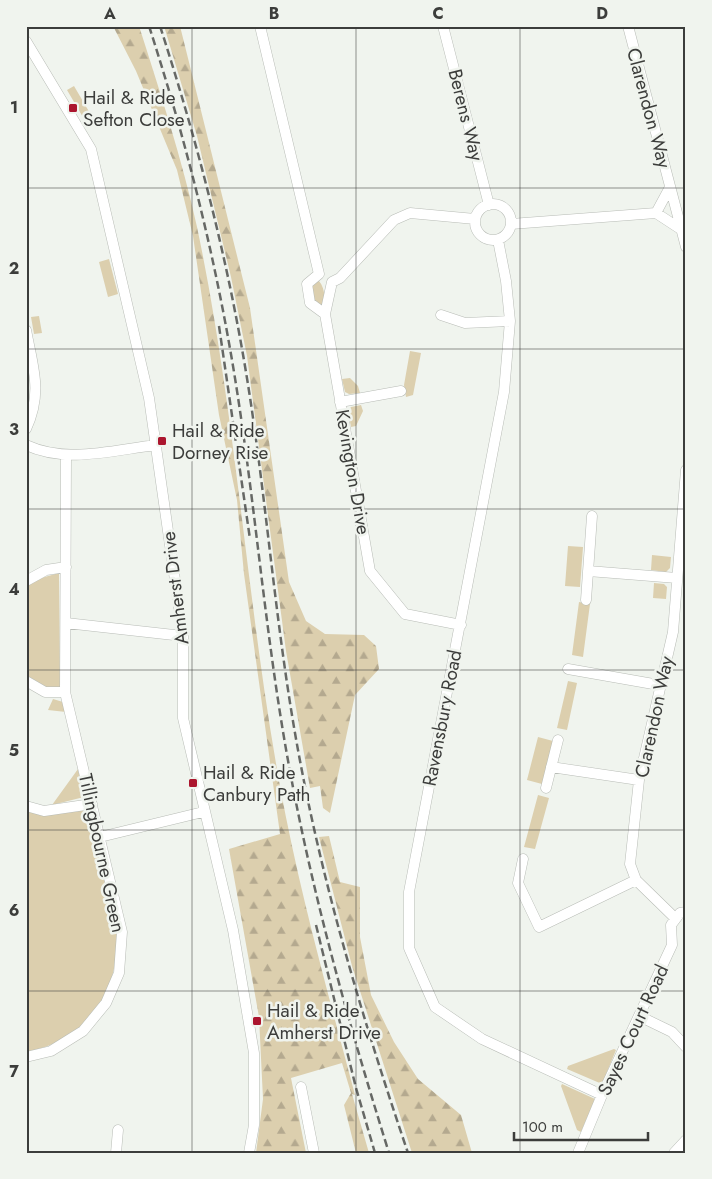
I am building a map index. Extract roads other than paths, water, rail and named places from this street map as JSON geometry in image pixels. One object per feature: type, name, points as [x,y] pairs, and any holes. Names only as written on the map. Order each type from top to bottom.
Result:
[{"type":"street","points":[[260,26],[319,274],[332,282]]},
{"type":"street","name":"Berens Way","points":[[443,26],[489,205]]},
{"type":"street","name":"Clarendon Way","points":[[628,26],[686,247]]},
{"type":"street","name":"Amherst Drive","points":[[26,41],[91,149],[149,398],[183,636],[183,718],[203,812],[233,930],[254,1053],[254,1125],[249,1153]]},
{"type":"street","points":[[656,213],[670,187]]},
{"type":"street","points":[[489,205],[505,209],[511,224],[507,234],[498,240],[492,240],[481,236],[477,231],[475,219],[480,210],[489,205]]},
{"type":"street","points":[[324,314],[332,282],[340,278],[394,220],[410,213],[475,219]]},
{"type":"street","points":[[511,224],[656,213],[682,230]]},
{"type":"street","name":"Ravensbury Road","points":[[498,240],[506,281],[510,321],[504,392],[409,892],[409,948],[435,1007],[482,1039],[602,1095]]},
{"type":"street","name":"Kevington Drive","points":[[319,274],[308,284],[310,303],[324,314],[370,571],[405,614],[461,626]]},
{"type":"street","points":[[441,315],[465,323],[510,321]]},
{"type":"street","points":[[26,330],[37,394],[33,414],[26,429]]},
{"type":"street","points":[[340,402],[401,391]]},
{"type":"street","points":[[26,445],[43,453],[66,456],[156,445]]},
{"type":"street","name":"Tillingbourne Green","points":[[26,1057],[51,1051],[83,1031],[106,1003],[119,973],[122,932],[65,692],[66,456]]},
{"type":"street","name":"Clarendon Way","points":[[636,880],[630,864],[639,780],[659,685],[673,632],[686,470]]},
{"type":"street","points":[[586,600],[592,516]]},
{"type":"street","points":[[26,581],[46,570],[66,567]]},
{"type":"street","points":[[588,571],[677,578]]},
{"type":"street","points":[[66,623],[183,636]]},
{"type":"street","points":[[568,669],[659,685]]},
{"type":"street","points":[[26,681],[45,692],[65,692]]},
{"type":"street","points":[[546,788],[558,740]]},
{"type":"street","points":[[551,767],[639,780]]},
{"type":"street","points":[[26,806],[44,810],[92,804]]},
{"type":"street","points":[[100,837],[203,812]]},
{"type":"street","points":[[523,859],[518,883],[539,927],[636,880],[675,918],[680,913],[686,912]]},
{"type":"street","name":"Sayes Court Road","points":[[578,1153],[602,1095],[672,945],[671,925],[675,918]]},
{"type":"street","points":[[639,1016],[672,1032],[686,1047]]},
{"type":"street","points":[[301,1087],[314,1153]]},
{"type":"street","points":[[116,1153],[118,1130]]},
{"type":"street","points":[[674,1153],[686,1140]]},
{"type":"railway","points":[[149,26],[190,166],[223,308],[239,404],[274,676],[289,766],[309,864],[333,961],[389,1153]]},
{"type":"railway","points":[[160,26],[201,166],[234,308],[251,404],[278,620],[291,707],[319,852],[360,1003],[408,1153]]},
{"type":"railway","points":[[219,326],[250,539]]},
{"type":"railway","points":[[316,925],[356,1088],[375,1153]]},
{"type":"place","name":"Hail & Ride Sefton Close","points":[[73,108]]},
{"type":"place","name":"Hail & Ride Dorney Rise","points":[[162,441]]},
{"type":"place","name":"Hail & Ride Canbury Path","points":[[193,783]]},
{"type":"place","name":"Hail & Ride Amherst Drive","points":[[257,1021]]}]
